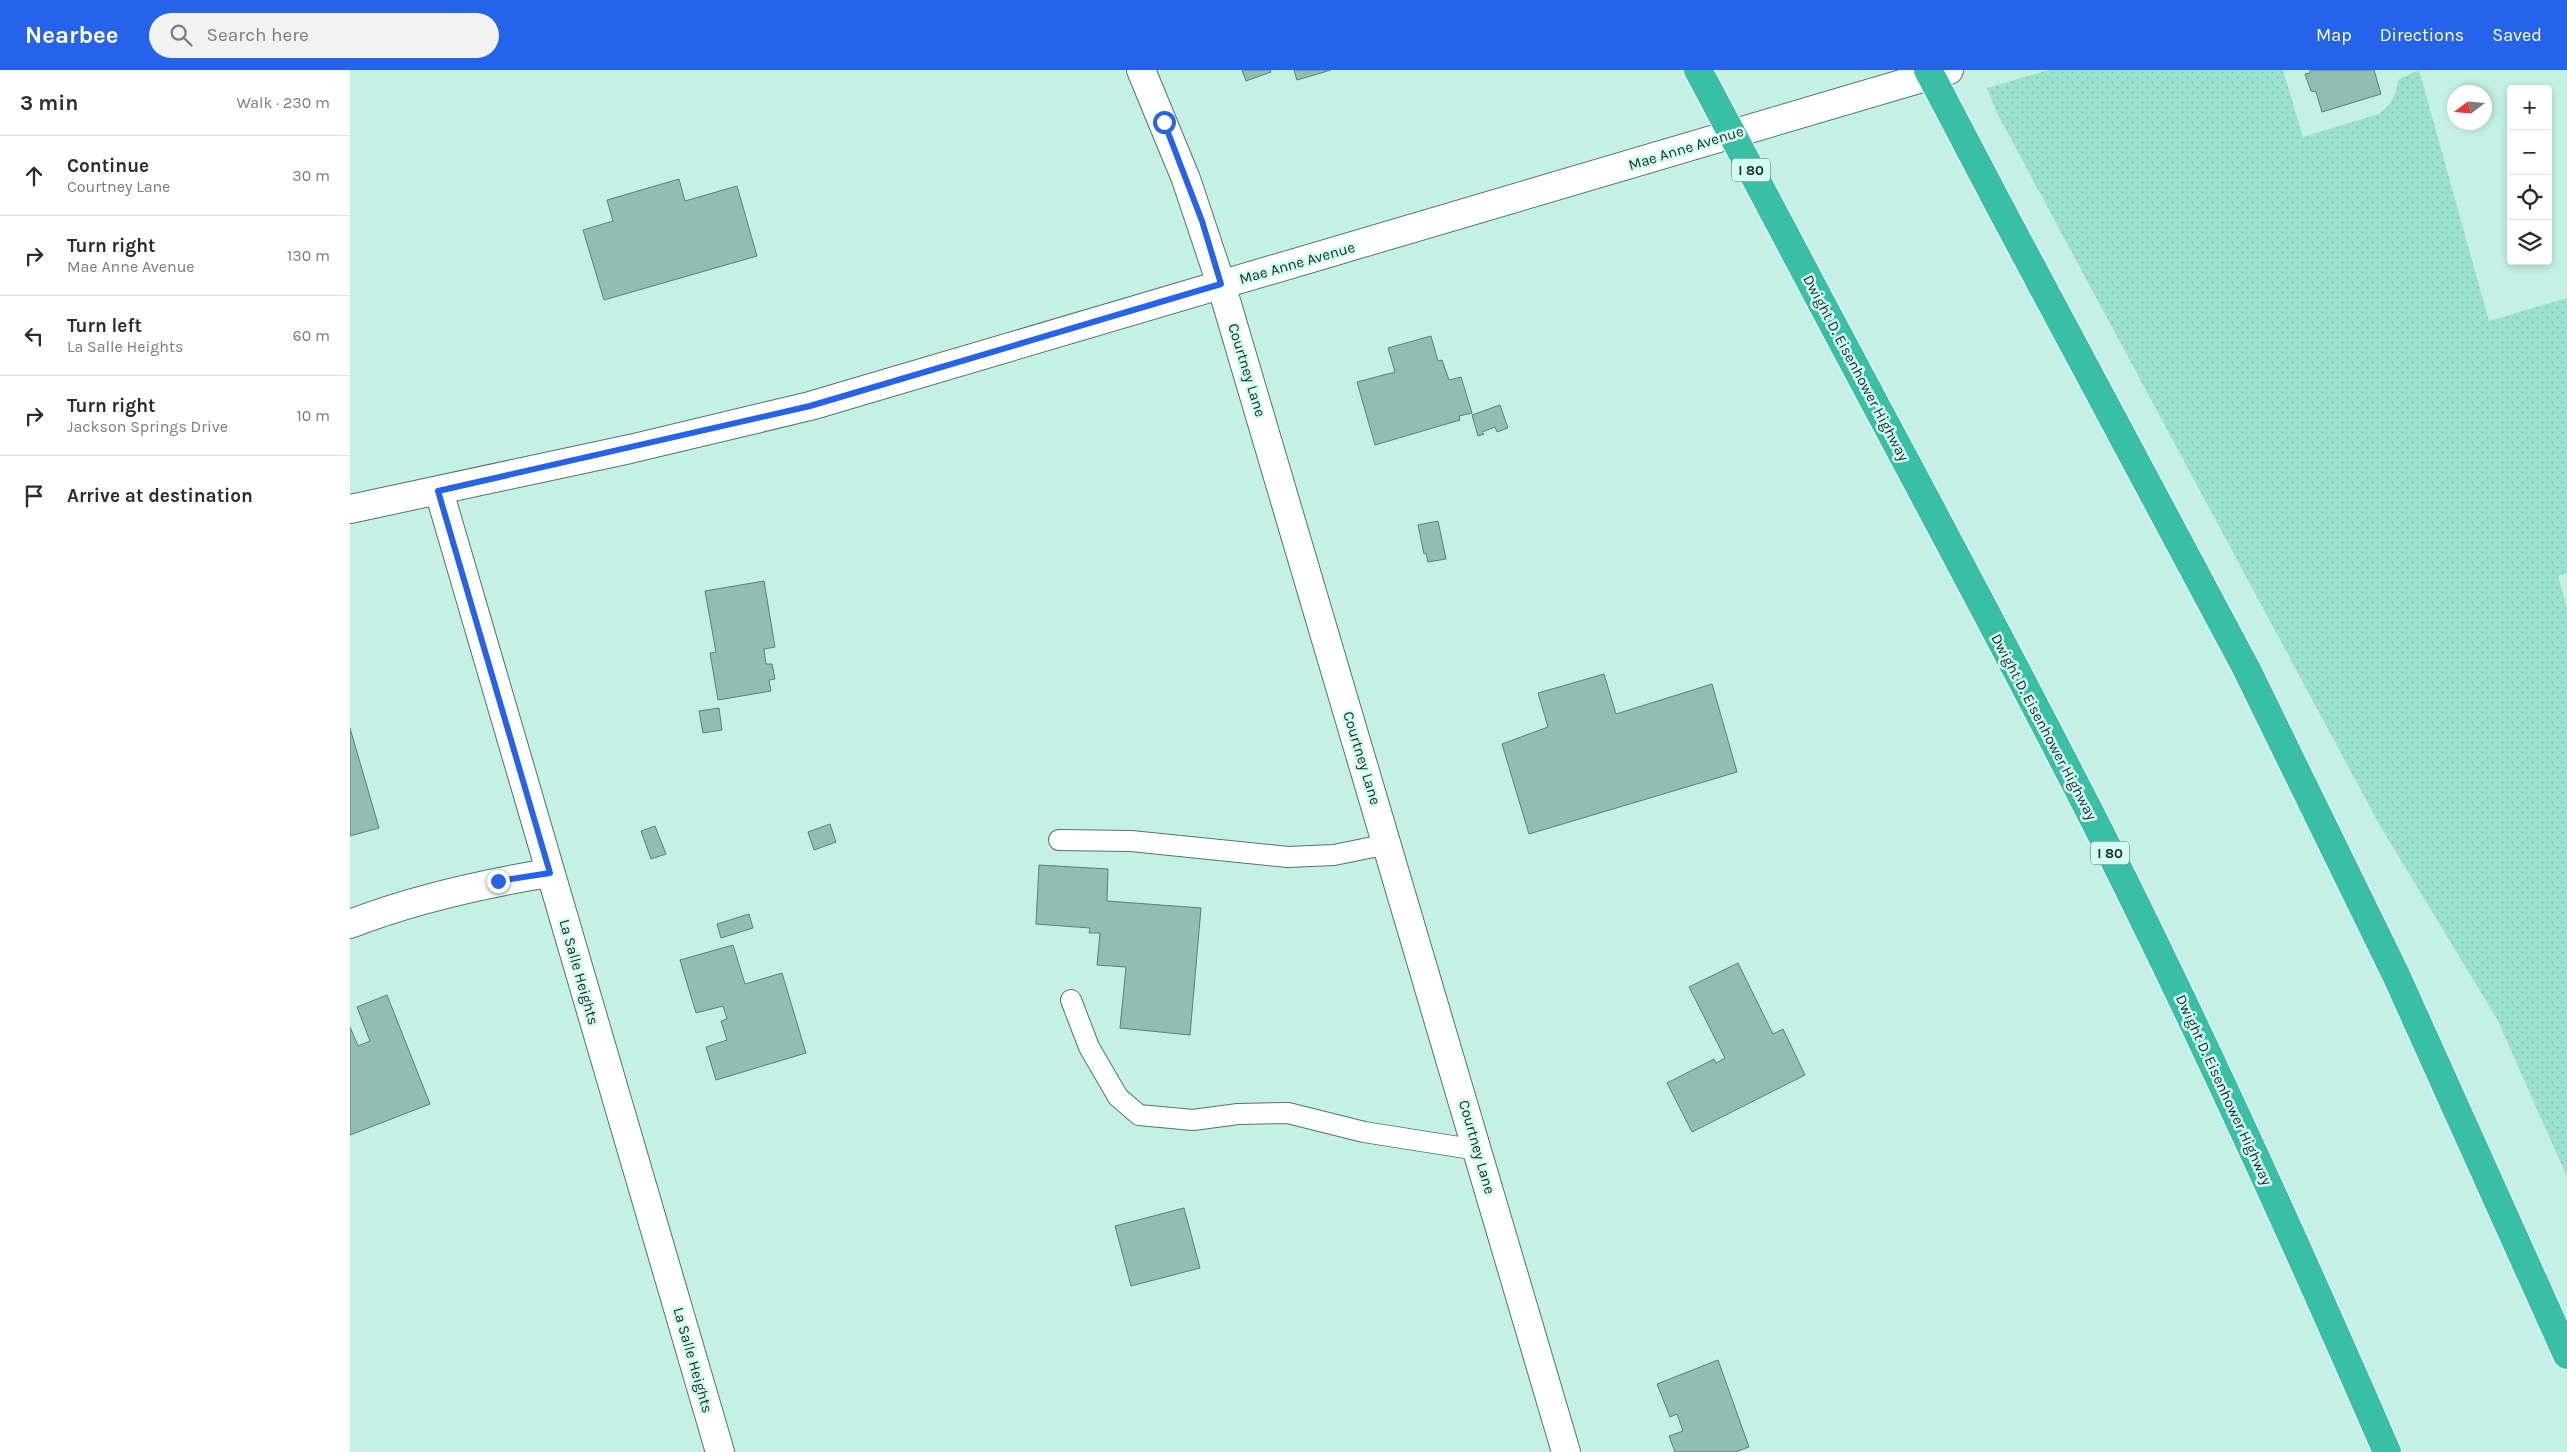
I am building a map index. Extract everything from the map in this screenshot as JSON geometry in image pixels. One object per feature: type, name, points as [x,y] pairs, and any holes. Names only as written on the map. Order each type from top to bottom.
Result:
[{"type":"highway","name":"Dwight D. Eisenhower Highway","points":[[1698,70],[2117,866],[2298,1247],[2386,1452]]},
{"type":"highway","points":[[1928,70],[2250,676],[2396,975],[2567,1355]]},
{"type":"street","name":"Courtney Lane","points":[[1141,70],[1189,188],[1221,284],[1388,844],[1566,1452]]},
{"type":"street","name":"Mae Anne Avenue","points":[[350,509],[438,491],[810,406],[1949,70]]},
{"type":"street","name":"La Salle Heights","points":[[438,491],[720,1452]]},
{"type":"street","points":[[350,924],[423,899],[486,884],[550,873]]},
{"type":"lane","points":[[1059,840],[1131,841],[1288,857],[1334,855],[1388,844]]},
{"type":"lane","points":[[1071,1000],[1090,1047],[1118,1097],[1139,1115],[1193,1120],[1238,1114],[1288,1113],[1364,1132],[1478,1150]]},
{"type":"green space","points":[[2049,70],[2283,70],[2303,137],[2379,114],[2393,99],[2398,80],[2419,70],[2489,321],[2567,298],[2567,573],[2558,576],[2567,608],[2567,1177],[2497,1019],[2379,824],[1997,113],[1987,88]]},
{"type":"building","points":[[1242,70],[1270,70],[1271,72],[1246,81]]},
{"type":"building","points":[[1294,70],[1331,70],[1297,80]]},
{"type":"building","points":[[2310,70],[2374,70],[2381,94],[2322,112],[2316,92],[2311,91],[2305,74],[2310,73]]},
{"type":"building","points":[[679,179],[685,201],[737,186],[757,256],[604,300],[583,230],[613,221],[607,200]]},
{"type":"building","points":[[1431,336],[1438,361],[1442,360],[1449,380],[1461,377],[1472,413],[1459,416],[1460,420],[1375,445],[1357,382],[1395,372],[1388,348]]},
{"type":"building","points":[[1500,405],[1508,428],[1497,432],[1495,427],[1482,432],[1484,434],[1478,436],[1472,415]]},
{"type":"building","points":[[1438,521],[1446,559],[1428,562],[1426,553],[1424,554],[1418,525]]},
{"type":"building","points":[[764,581],[775,647],[764,649],[766,664],[772,664],[775,679],[769,680],[771,691],[718,700],[710,653],[716,652],[705,591]]},
{"type":"building","points":[[1604,674],[1616,714],[1712,684],[1737,772],[1529,834],[1502,744],[1548,727],[1538,693]]},
{"type":"building","points":[[719,708],[722,730],[703,733],[699,711]]},
{"type":"building","points":[[350,728],[379,828],[350,836]]},
{"type":"building","points":[[830,824],[836,842],[814,850],[808,832]]},
{"type":"building","points":[[655,826],[666,854],[651,859],[641,831]]},
{"type":"building","points":[[1039,865],[1108,869],[1107,901],[1201,908],[1190,1035],[1120,1028],[1126,967],[1097,965],[1100,933],[1089,933],[1090,928],[1036,924]]},
{"type":"building","points":[[749,914],[753,928],[721,938],[717,924]]},
{"type":"building","points":[[733,945],[745,984],[782,973],[806,1053],[716,1080],[706,1047],[727,1040],[721,1021],[727,1019],[723,1006],[696,1013],[680,960]]},
{"type":"building","points":[[1738,963],[1773,1034],[1783,1029],[1805,1075],[1692,1132],[1667,1083],[1714,1059],[1716,1063],[1725,1058],[1689,987]]},
{"type":"building","points":[[387,995],[430,1104],[350,1135],[350,1027],[358,1046],[370,1041],[357,1007]]},
{"type":"building","points":[[1184,1208],[1200,1268],[1131,1286],[1115,1226]]},
{"type":"building","points":[[1718,1360],[1749,1447],[1735,1452],[1675,1452],[1669,1436],[1683,1431],[1677,1414],[1670,1417],[1657,1384]]},
{"type":"route","points":[[498,881],[550,873],[438,491],[727,427],[810,406],[1221,284],[1202,221],[1164,122]]}]
